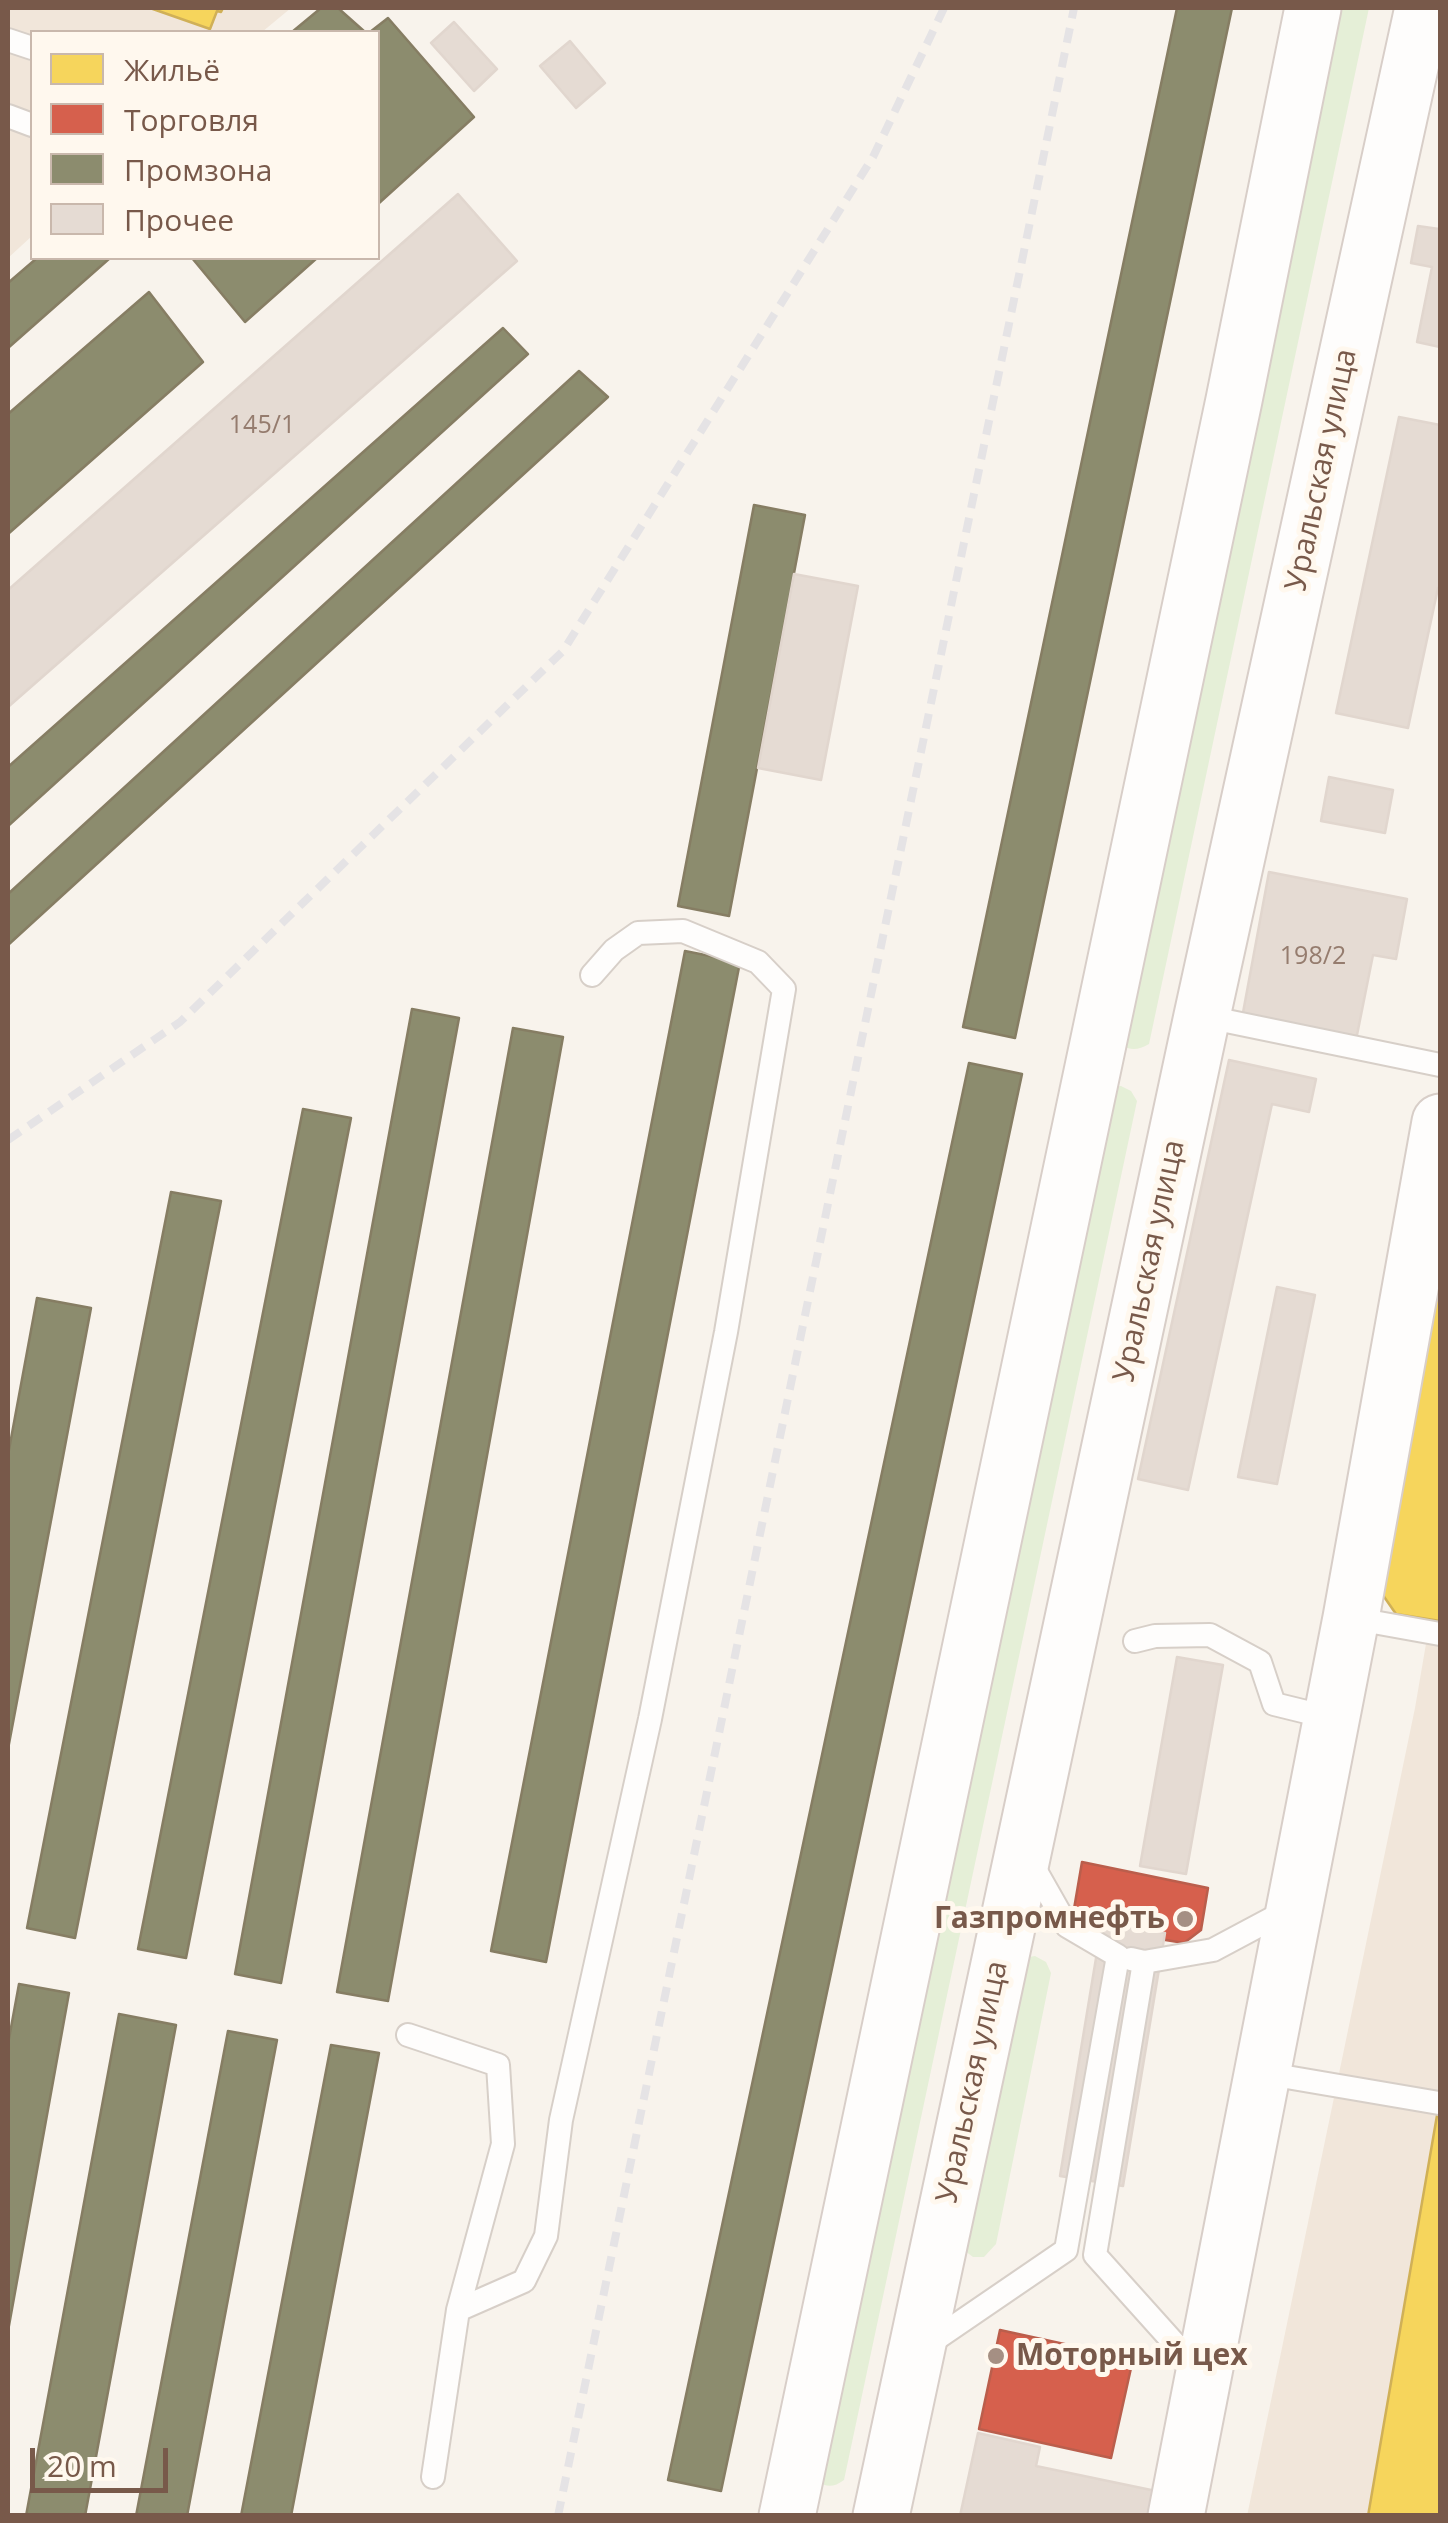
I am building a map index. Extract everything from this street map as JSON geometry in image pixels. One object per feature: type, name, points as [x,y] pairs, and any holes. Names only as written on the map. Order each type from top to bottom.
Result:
[{"type":"main road","points":[[787,2516],[1234,400],[1312,8]]},
{"type":"main road","name":"Уральская улица","points":[[881,2516],[1202,1016],[1423,8]]},
{"type":"main road","points":[[1176,2516],[1352,1618],[1440,1122]]},
{"type":"lane","points":[[458,2310],[524,2281],[546,2236],[561,2120],[646,1738],[726,1332],[784,988],[758,962],[683,931],[638,933],[614,950],[592,976]]},
{"type":"lane","points":[[1202,1016],[1440,1065]]},
{"type":"lane","points":[[1352,1618],[1440,1634]]},
{"type":"lane","points":[[1135,1641],[1155,1636],[1210,1634],[1260,1662],[1274,1704],[1331,1718]]},
{"type":"lane","points":[[1024,1849],[1068,1926],[1118,1956],[1144,1962],[1214,1950],[1295,1906]]},
{"type":"lane","points":[[1066,2250],[1118,1956]]},
{"type":"lane","points":[[1095,2255],[1144,1962]]},
{"type":"lane","points":[[408,2036],[498,2065],[502,2144],[458,2310],[434,2478]]},
{"type":"lane","points":[[1263,2073],[1440,2103]]},
{"type":"lane","points":[[916,2352],[1066,2250],[1095,2255],[1204,2376]]},
{"type":"shaded area","points":[[8,8],[291,8],[264,30],[30,30],[30,238],[8,258]]},
{"type":"shaded area","points":[[1440,1562],[1440,2515],[1247,2516],[1415,1708]]},
{"type":"green space","points":[[1334,8],[1369,8],[1149,1044],[1128,1048],[1120,1045]]},
{"type":"green space","points":[[1111,1087],[1131,1091],[1137,1101],[844,2480],[827,2485],[815,2481]]},
{"type":"green space","points":[[1035,1956],[1046,1962],[1051,1973],[996,2244],[984,2257],[973,2257],[965,2251],[1023,1958]]},
{"type":"building: Жильё","points":[[150,8],[223,8],[217,11],[210,29]]},
{"type":"building: Жильё","points":[[1440,1200],[1440,1621],[1396,1614],[1378,1588]]},
{"type":"building: Жильё","points":[[1440,2098],[1440,2516],[1368,2516]]},
{"type":"building: Торговля","points":[[1082,1862],[1208,1888],[1201,1930],[1184,1943],[1092,1928],[1074,1909]]},
{"type":"building: Торговля","points":[[1000,2330],[1133,2359],[1111,2458],[979,2429]]},
{"type":"building: Промзона","points":[[321,8],[338,8],[363,30],[294,30]]},
{"type":"building: Промзона","points":[[1177,8],[1232,8],[1015,1038],[963,1027]]},
{"type":"building: Промзона","points":[[388,18],[474,117],[380,202],[380,30],[373,30]]},
{"type":"building: Промзона","points":[[35,260],[108,260],[8,348],[8,283]]},
{"type":"building: Промзона","points":[[194,260],[315,260],[245,322]]},
{"type":"building: Промзона","points":[[149,292],[203,362],[8,534],[8,414]]},
{"type":"building: Промзона","points":[[503,328],[528,354],[8,826],[8,767]]},
{"type":"building: Промзона","points":[[579,371],[608,397],[8,945],[8,894]]},
{"type":"building: Промзона","points":[[754,505],[805,515],[729,916],[678,906]]},
{"type":"building: Промзона","points":[[685,951],[740,962],[546,1962],[491,1951]]},
{"type":"building: Промзона","points":[[412,1009],[459,1018],[281,1983],[235,1974]]},
{"type":"building: Промзона","points":[[513,1028],[563,1037],[388,2001],[337,1992]]},
{"type":"building: Промзона","points":[[969,1063],[1022,1074],[721,2491],[668,2480]]},
{"type":"building: Промзона","points":[[303,1109],[351,1118],[186,1958],[138,1949]]},
{"type":"building: Промзона","points":[[171,1192],[221,1201],[75,1938],[27,1928]]},
{"type":"building: Промзона","points":[[37,1298],[91,1308],[8,1749],[8,1455]]},
{"type":"building: Промзона","points":[[19,1984],[69,1993],[8,2331],[8,2044]]},
{"type":"building: Промзона","points":[[119,2014],[176,2025],[85,2516],[26,2516]]},
{"type":"building: Промзона","points":[[228,2031],[277,2040],[187,2516],[136,2516]]},
{"type":"building: Промзона","points":[[331,2045],[379,2053],[291,2516],[241,2516]]},
{"type":"building: Прочее","points":[[454,22],[497,69],[474,91],[431,43]]},
{"type":"building: Прочее","points":[[570,41],[605,83],[576,108],[540,66]]},
{"type":"building: Прочее","points":[[458,194],[517,261],[8,707],[8,590]]},
{"type":"building: Прочее","points":[[1440,222],[1440,347],[1417,342],[1432,267],[1411,263],[1418,226],[1439,229]]},
{"type":"building: Прочее","points":[[1399,417],[1440,425],[1440,589],[1408,728],[1336,713]]},
{"type":"building: Прочее","points":[[794,574],[858,586],[821,780],[758,768]]},
{"type":"building: Прочее","points":[[1329,777],[1393,790],[1385,833],[1321,821]]},
{"type":"building: Прочее","points":[[1269,872],[1407,899],[1396,959],[1373,955],[1356,1040],[1242,1018]]},
{"type":"building: Прочее","points":[[1229,1060],[1316,1079],[1309,1112],[1272,1104],[1188,1490],[1138,1479]]},
{"type":"building: Прочее","points":[[1277,1287],[1315,1295],[1277,1484],[1238,1477]]},
{"type":"building: Прочее","points":[[1177,1657],[1223,1665],[1186,1874],[1140,1866]]},
{"type":"building: Прочее","points":[[1102,1922],[1165,1933],[1123,2186],[1060,2176]]},
{"type":"building: Прочее","points":[[978,2433],[1040,2447],[1036,2466],[1156,2491],[1151,2516],[960,2516]]},
{"type":"railway","points":[[8,1140],[180,1022],[563,651],[873,157],[944,8]]},
{"type":"railway","points":[[558,2516],[1074,8]]},
{"type":"place","name":"Газпромнефть","points":[[1185,1919]]},
{"type":"place","name":"Моторный цех","points":[[996,2356]]}]
